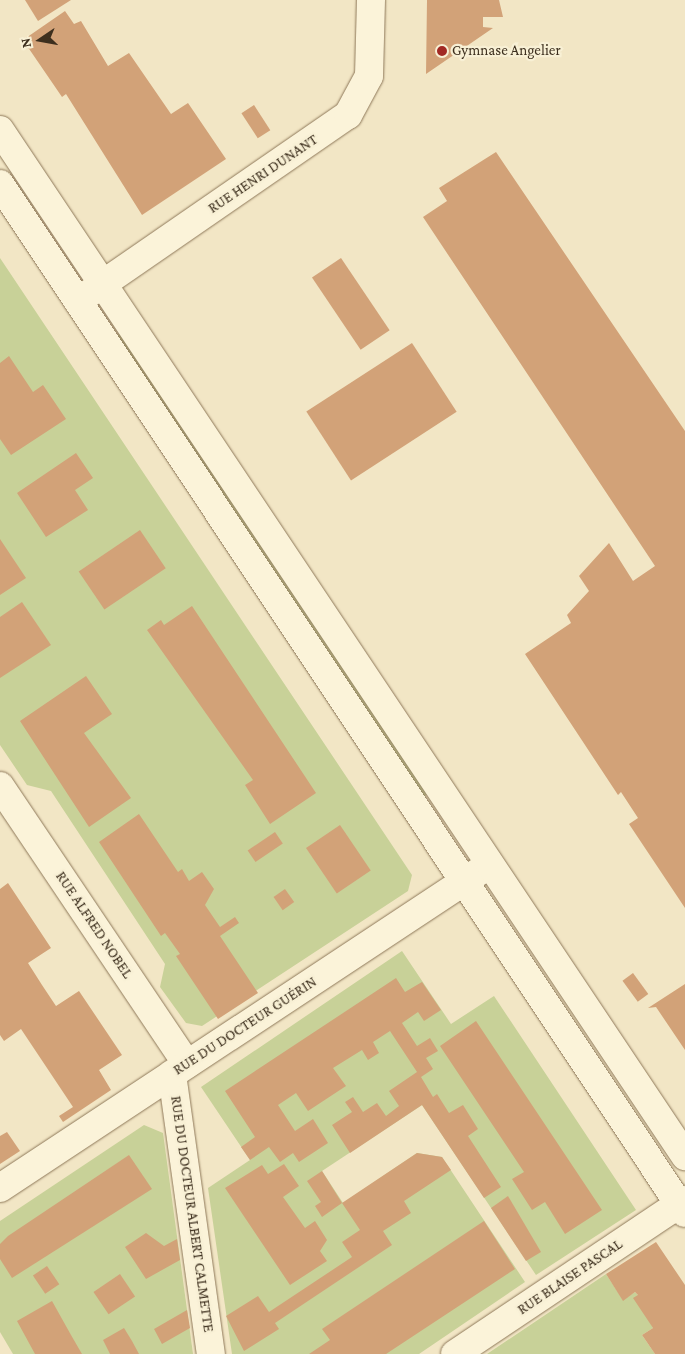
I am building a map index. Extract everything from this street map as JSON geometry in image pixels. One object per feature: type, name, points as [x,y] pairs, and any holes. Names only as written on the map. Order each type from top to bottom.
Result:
[{"type":"main road","name":"RUE HENRI DUNANT","points":[[78,301],[348,115],[364,91],[371,45],[371,0]]},
{"type":"main road","points":[[0,130],[685,1156]]},
{"type":"main road","points":[[0,184],[683,1206]]},
{"type":"main road","name":"RUE ALFRED NOBEL","points":[[0,786],[180,1069]]},
{"type":"main road","name":"RUE DU DOCTEUR GUÉRIN","points":[[0,1188],[489,865]]},
{"type":"main road","name":"RUE DU DOCTEUR ALBERT CALMETTE","points":[[180,1069],[211,1354]]},
{"type":"main road","name":"RUE BLAISE PASCAL","points":[[455,1354],[683,1206]]},
{"type":"green space","points":[[0,258],[412,875],[408,891],[202,1026],[186,1023],[160,987],[165,964],[51,791],[27,785],[0,745]]},
{"type":"green space","points":[[120,334],[428,794],[421,798],[116,335]]},
{"type":"green space","points":[[402,951],[451,1024],[494,996],[636,1210],[536,1275],[422,1105],[322,1171],[343,1203],[417,1153],[442,1157],[525,1282],[419,1354],[232,1354],[208,1188],[250,1160],[201,1087]]},
{"type":"green space","points":[[144,1125],[163,1133],[193,1354],[13,1354],[0,1332],[0,1221]]},
{"type":"green space","points":[[606,1274],[623,1300],[635,1292],[638,1295],[653,1328],[642,1335],[655,1354],[487,1354]]},
{"type":"building","points":[[25,0],[71,0],[38,21]]},
{"type":"building","name":"Gymnase Angelier","points":[[427,0],[499,0],[503,17],[483,17],[483,27],[493,28],[426,74]]},
{"type":"building","points":[[65,11],[74,24],[81,21],[108,66],[129,53],[171,114],[188,103],[226,159],[142,215],[66,94],[62,97],[23,40]]},
{"type":"building","points":[[254,105],[270,130],[258,138],[241,113]]},
{"type":"building","points":[[496,152],[685,431],[685,908],[629,824],[638,818],[621,792],[618,795],[525,654],[571,623],[567,615],[589,591],[579,576],[609,543],[633,581],[655,566],[423,217],[447,201],[439,188]]},
{"type":"building","points":[[341,258],[390,330],[361,350],[312,278]]},
{"type":"building","points":[[412,343],[457,412],[351,480],[306,412]]},
{"type":"building","points":[[9,356],[33,392],[43,385],[66,419],[11,455],[0,439],[0,363]]},
{"type":"building","points":[[76,453],[93,478],[75,490],[88,510],[46,537],[17,493]]},
{"type":"building","points":[[140,530],[166,568],[104,610],[79,571]]},
{"type":"building","points":[[0,539],[26,578],[0,595]]},
{"type":"building","points":[[22,602],[51,645],[0,678],[0,617]]},
{"type":"building","points":[[192,606],[316,793],[270,824],[245,785],[253,780],[147,630],[161,620],[164,625]]},
{"type":"building","points":[[86,676],[112,714],[84,733],[131,798],[89,827],[20,721]]},
{"type":"building","points":[[139,814],[178,872],[182,869],[189,881],[202,872],[214,889],[205,905],[220,927],[235,917],[239,923],[220,936],[258,993],[218,1019],[176,956],[180,954],[165,933],[161,936],[99,842]]},
{"type":"building","points":[[340,825],[371,871],[337,894],[306,848]]},
{"type":"building","points":[[275,832],[283,844],[255,862],[248,850]]},
{"type":"building","points":[[8,883],[51,948],[28,963],[42,985],[56,1006],[79,991],[122,1055],[99,1070],[111,1090],[63,1122],[59,1116],[73,1107],[21,1029],[4,1041],[0,1035],[0,889]]},
{"type":"building","points":[[285,889],[294,902],[283,910],[274,897]]},
{"type":"building","points":[[633,973],[648,994],[638,1002],[622,981]]},
{"type":"building","points":[[396,978],[405,992],[422,982],[441,1010],[424,1021],[418,1012],[402,1023],[417,1046],[430,1038],[438,1051],[426,1058],[433,1069],[421,1077],[433,1097],[437,1094],[449,1113],[463,1105],[478,1129],[468,1136],[501,1187],[484,1198],[422,1105],[350,1153],[332,1125],[352,1112],[345,1102],[353,1097],[363,1112],[377,1103],[386,1116],[399,1106],[389,1091],[417,1072],[390,1031],[373,1042],[379,1053],[368,1060],[362,1050],[333,1068],[346,1086],[308,1111],[296,1093],[278,1105],[295,1131],[313,1119],[328,1143],[299,1162],[293,1153],[280,1162],[269,1147],[250,1160],[241,1147],[255,1137],[225,1091]]},
{"type":"building","points":[[685,984],[685,1050],[656,1007],[648,1008]]},
{"type":"building","points":[[476,1021],[602,1210],[565,1234],[545,1202],[532,1210],[512,1179],[524,1172],[440,1046]]},
{"type":"building","points":[[7,1132],[20,1151],[0,1164],[0,1136]]},
{"type":"building","points":[[417,1153],[442,1157],[451,1170],[404,1201],[411,1213],[383,1231],[392,1245],[275,1323],[279,1329],[244,1351],[226,1316],[258,1296],[269,1312],[352,1257],[342,1242],[360,1230],[342,1203]]},
{"type":"building","points":[[129,1155],[152,1189],[12,1278],[0,1259],[0,1244],[8,1236]]},
{"type":"building","points":[[284,1164],[299,1186],[283,1197],[305,1228],[315,1221],[327,1240],[320,1251],[327,1261],[290,1285],[225,1188],[262,1165],[268,1174]]},
{"type":"building","points":[[322,1171],[342,1203],[322,1217],[315,1206],[321,1202],[307,1181]]},
{"type":"building","points":[[508,1196],[541,1252],[526,1261],[491,1208]]},
{"type":"building","points":[[484,1221],[515,1269],[386,1354],[309,1354],[330,1340],[322,1329]]},
{"type":"building","points":[[146,1233],[164,1246],[177,1239],[180,1260],[146,1279],[125,1247]]},
{"type":"building","points":[[656,1242],[685,1285],[685,1354],[655,1354],[642,1335],[653,1328],[633,1298],[638,1295],[635,1292],[623,1301],[606,1274]]},
{"type":"building","points":[[47,1266],[59,1284],[45,1294],[33,1276]]},
{"type":"building","points":[[120,1274],[135,1296],[109,1314],[93,1292]]},
{"type":"building","points":[[52,1301],[82,1354],[35,1354],[17,1321]]},
{"type":"building","points":[[187,1310],[190,1328],[162,1344],[154,1329]]},
{"type":"building","points":[[124,1328],[139,1354],[110,1354],[103,1340]]},
{"type":"place","name":"Gymnase Angelier","points":[[442,51]]}]
